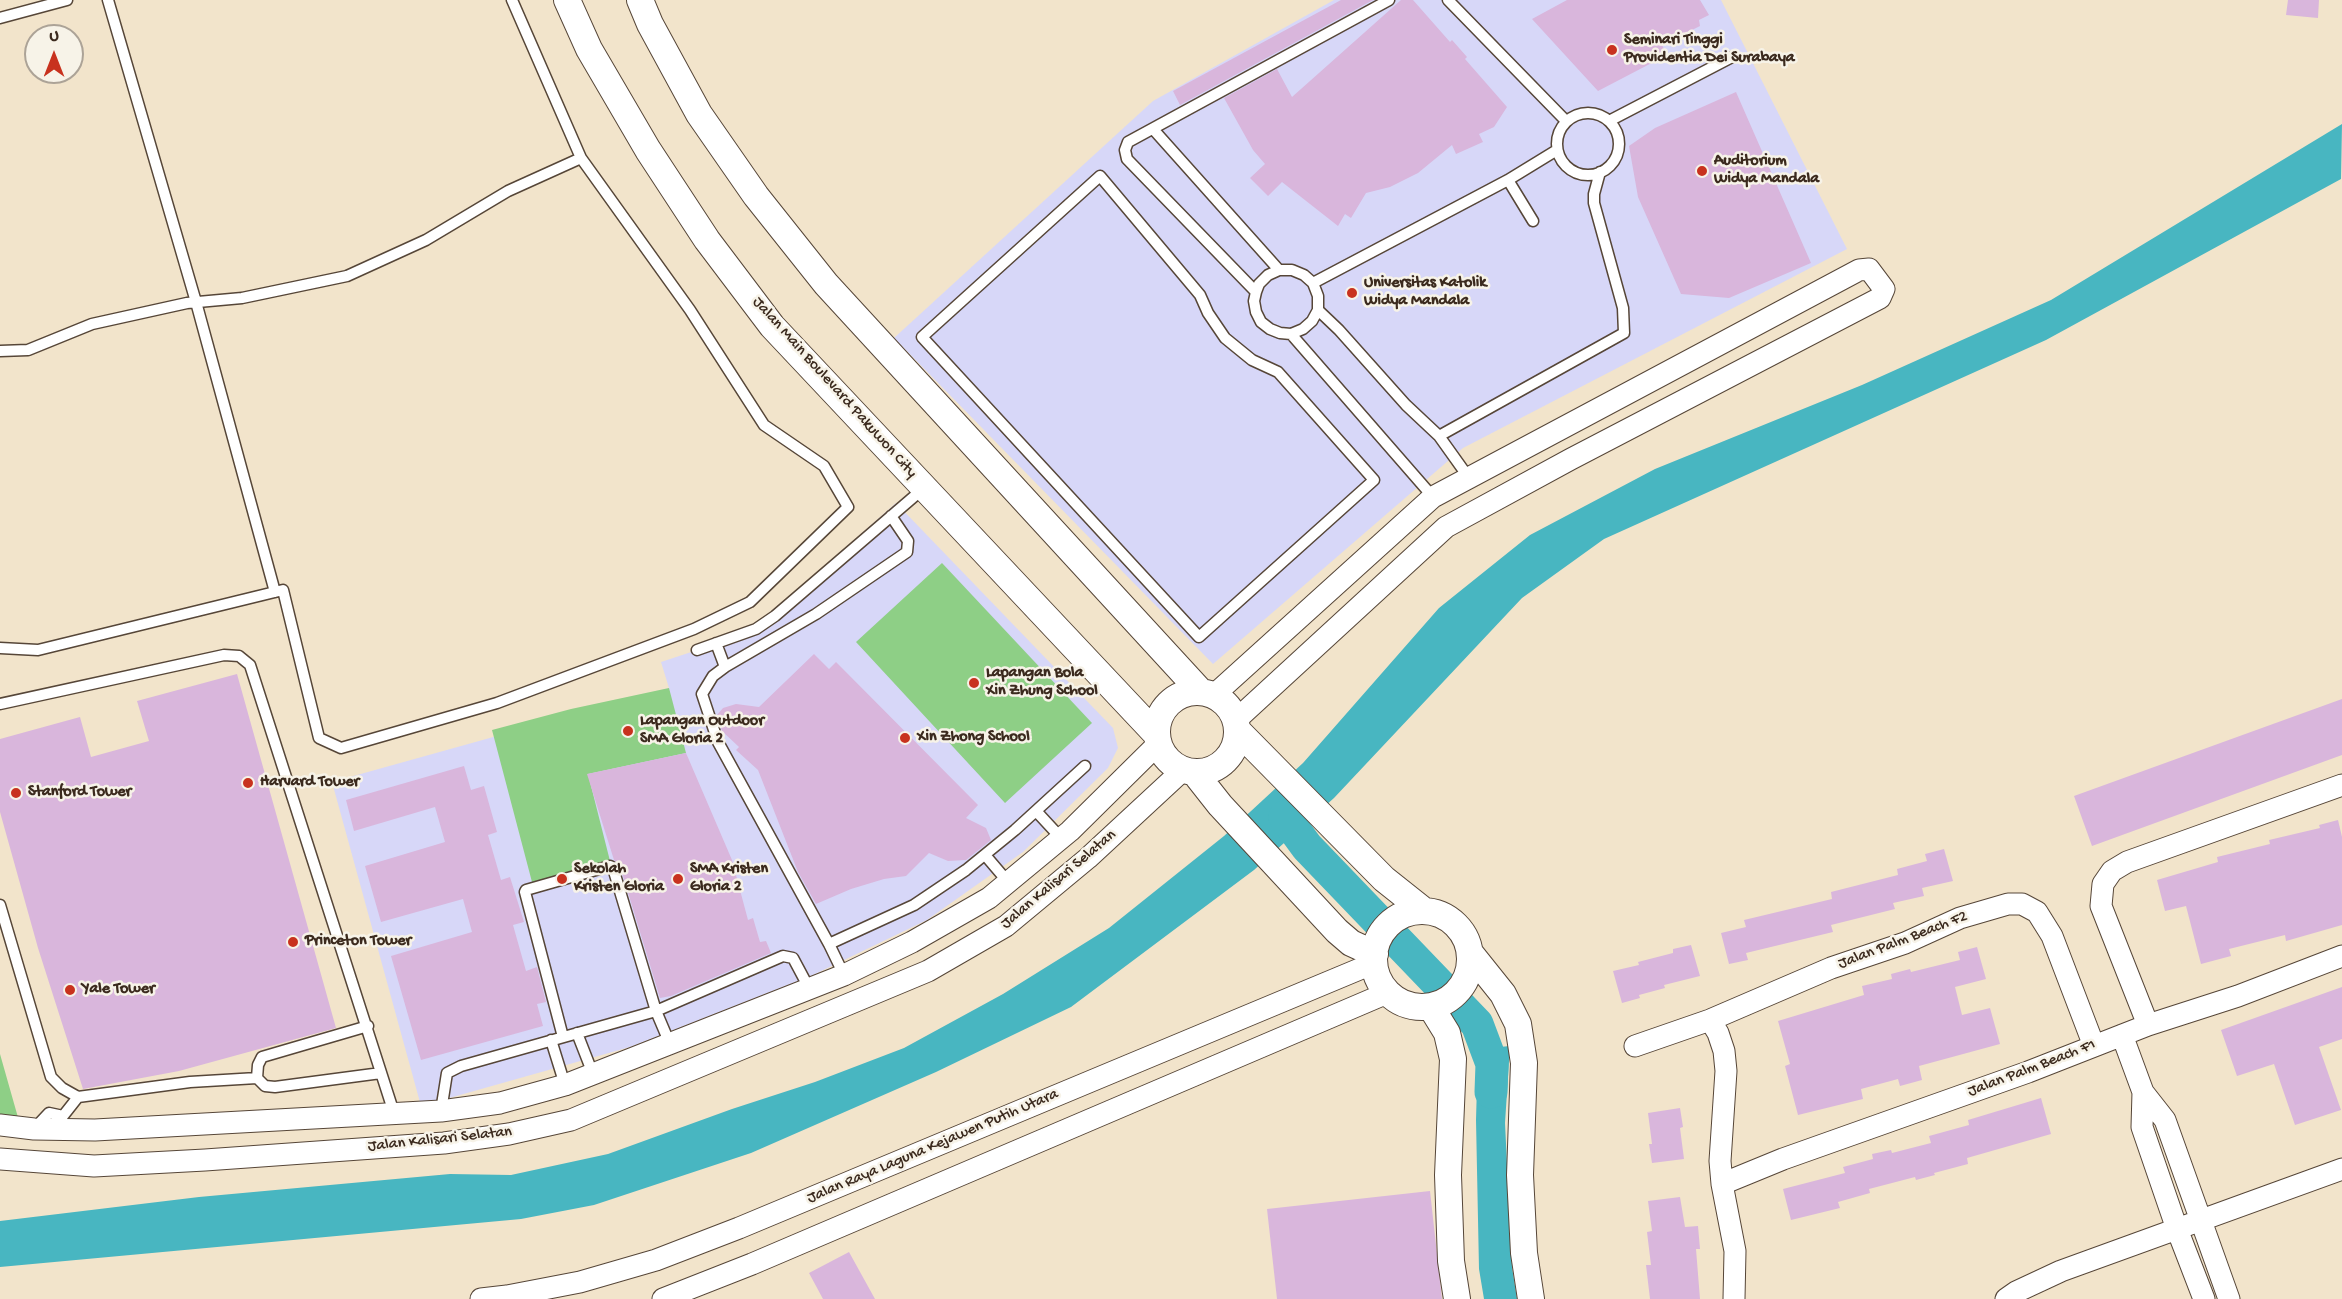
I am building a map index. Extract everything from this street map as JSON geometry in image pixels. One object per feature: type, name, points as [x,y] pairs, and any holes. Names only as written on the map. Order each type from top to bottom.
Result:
[{"type":"street","name":"Jalan Main Boulevard Pakuwon City","points":[[567,0],[589,49],[648,150],[707,240],[772,326],[1158,739]]},
{"type":"street","points":[[640,0],[650,24],[699,114],[756,196],[826,284],[1207,694],[1227,705],[1237,725],[1263,758],[1384,879],[1424,910]]},
{"type":"street","points":[[1189,771],[1205,771],[1225,761],[1237,742],[1237,725],[1446,526],[1880,298],[1884,289],[1869,269],[1859,270],[1433,497],[1207,694],[1191,692],[1172,700],[1160,715],[1158,739],[1168,760],[1189,771],[1291,884],[1351,943],[1374,958]]},
{"type":"street","points":[[1556,432],[1571,459]]},
{"type":"street","name":"Jalan Kalisari Selatan","points":[[0,1125],[34,1129],[95,1130],[441,1111],[500,1103],[565,1085],[844,975],[912,942],[989,898],[1061,838],[1158,739]]},
{"type":"street","name":"Jalan Kalisari Selatan","points":[[0,1159],[94,1166],[183,1161],[444,1143],[509,1134],[571,1120],[928,972],[1006,926],[1189,771]]},
{"type":"street","points":[[2148,1025],[2101,906],[2103,884],[2112,871],[2127,862],[2342,785]]},
{"type":"street","name":"Jalan Palm Beach F2","points":[[1635,1046],[1710,1020],[1831,968],[1905,943],[1960,918],[2008,904],[2022,904],[2037,912],[2052,936],[2094,1046]]},
{"type":"street","points":[[1471,954],[1469,972],[1461,988],[1448,1000],[1431,1007],[1415,1007],[1400,1002],[1387,993],[1378,978],[1374,958],[1375,944],[1382,930],[1393,919],[1408,912],[1424,910],[1441,913],[1456,923],[1466,937],[1471,954],[1503,994],[1518,1024],[1524,1063],[1520,1175],[1524,1253],[1531,1299]]},
{"type":"street","name":"Jalan Palm Beach F1","points":[[1722,1184],[1783,1159],[2028,1072],[2148,1025],[2238,996],[2342,956]]},
{"type":"street","name":"Jalan Raya Laguna Kejawen Putih Utara","points":[[482,1299],[580,1282],[667,1256],[750,1224],[1374,958]]},
{"type":"street","points":[[844,975],[856,1000]]},
{"type":"street","points":[[663,1299],[752,1264],[1387,993]]},
{"type":"street","points":[[1431,1007],[1447,1033],[1453,1059],[1448,1175],[1451,1261],[1457,1299]]},
{"type":"street","points":[[1710,1020],[1718,1033],[1724,1051],[1726,1071],[1720,1161],[1722,1184],[1735,1251],[1734,1299]]},
{"type":"street","points":[[2122,1035],[2144,1092],[2165,1120],[2229,1299]]},
{"type":"street","points":[[2144,1092],[2142,1127],[2177,1229],[2205,1299]]},
{"type":"street","points":[[34,1129],[34,1162]]},
{"type":"street","points":[[2006,1299],[2061,1271],[2342,1169]]},
{"type":"lane","points":[[0,18],[67,0]]},
{"type":"lane","points":[[108,0],[196,302],[275,592]]},
{"type":"lane","points":[[0,648],[38,650],[283,591],[319,738],[341,748],[497,703],[703,625],[750,602],[849,507],[824,466],[764,425],[690,310],[581,158],[512,0]]},
{"type":"lane","points":[[1256,292],[1127,159],[1125,150],[1128,142],[1389,0]]},
{"type":"lane","points":[[1448,0],[1566,121]]},
{"type":"lane","points":[[1609,121],[1732,57]]},
{"type":"lane","points":[[1588,112],[1600,115],[1609,121],[1616,129],[1619,139],[1619,149],[1609,167],[1590,175],[1579,174],[1569,169],[1557,150],[1558,135],[1566,121],[1588,112]]},
{"type":"lane","points":[[1153,129],[1279,270]]},
{"type":"lane","points":[[1313,283],[1508,180],[1557,150]]},
{"type":"lane","points":[[0,351],[28,350],[92,324],[196,302],[242,298],[347,276],[426,240],[508,191],[581,158]]},
{"type":"lane","points":[[1439,436],[1624,333],[1623,308],[1594,203],[1600,172]]},
{"type":"lane","points":[[1100,176],[1200,295],[1208,314],[1225,338],[1252,360],[1278,372],[1374,480],[1199,637],[922,337],[1100,176]]},
{"type":"lane","points":[[1508,180],[1533,221]]},
{"type":"lane","points":[[1279,270],[1298,272],[1313,283],[1318,296],[1317,310],[1312,321],[1303,329],[1291,334],[1270,329],[1261,322],[1256,312],[1256,292],[1259,284],[1268,275],[1279,270]]},
{"type":"lane","points":[[1317,310],[1339,330],[1406,405],[1439,436],[1469,478]]},
{"type":"lane","points":[[1291,334],[1433,497]]},
{"type":"lane","points":[[697,650],[756,629],[775,616],[924,488]]},
{"type":"lane","points":[[844,975],[718,742],[702,694],[713,676],[724,667],[816,614],[908,552],[908,541],[891,516]]},
{"type":"lane","points":[[716,643],[724,667]]},
{"type":"lane","points":[[0,704],[224,655],[239,656],[250,665],[368,1026],[394,1113]]},
{"type":"lane","points":[[829,944],[914,904],[966,870],[1036,811],[1084,766]]},
{"type":"lane","points":[[1036,811],[1061,838]]},
{"type":"lane","points":[[985,855],[1008,882]]},
{"type":"lane","points":[[563,1037],[526,890],[610,866],[613,868],[656,1011],[670,1044]]},
{"type":"lane","points":[[0,905],[51,1077],[62,1088],[78,1096],[190,1082],[257,1078],[265,1086],[275,1087],[381,1073]]},
{"type":"lane","points":[[441,1111],[447,1073],[461,1066],[656,1011],[783,956],[793,958],[809,988]]},
{"type":"lane","points":[[257,1078],[258,1065],[262,1057],[368,1026]]},
{"type":"lane","points":[[577,1033],[593,1074]]},
{"type":"lane","points":[[551,1040],[565,1085]]},
{"type":"lane","points":[[34,1129],[49,1113],[63,1116],[78,1096]]},
{"type":"shaded area","name":"Universitas Katolik Widya Mandala","points":[[1334,0],[1721,0],[1847,249],[1463,448],[1213,664],[894,338],[1153,101]]},
{"type":"shaded area","points":[[896,503],[1113,728],[1118,748],[1108,768],[1023,852],[927,920],[813,975],[630,1047],[421,1106],[332,782],[669,688],[661,662],[749,633]]},
{"type":"green space","name":"Lapangan Bola Xin Zhung School","points":[[942,563],[1092,723],[1005,803],[856,642]]},
{"type":"green space","points":[[669,688],[686,753],[588,774],[610,861],[532,882],[492,730],[571,709]]},
{"type":"green space","points":[[0,1054],[19,1121],[0,1118]]},
{"type":"water","points":[[2342,124],[2341,179],[2046,340],[1604,539],[1522,598],[1334,798],[1254,870],[1071,1007],[936,1072],[751,1153],[594,1205],[521,1219],[0,1267],[0,1221],[199,1197],[450,1174],[511,1175],[608,1154],[815,1082],[904,1048],[1003,994],[1109,928],[1224,836],[1303,763],[1439,608],[1530,535],[1655,469],[1862,385],[2051,300]]},
{"type":"water","points":[[1510,1046],[1505,1123],[1512,1267],[1517,1299],[1484,1299],[1479,1269],[1476,1120],[1478,1049]]},
{"type":"building","points":[[1341,0],[1373,0],[1180,105],[1173,91]]},
{"type":"building","points":[[1401,0],[1413,0],[1450,42],[1452,40],[1467,57],[1465,59],[1507,107],[1494,127],[1479,134],[1483,142],[1456,154],[1452,145],[1418,173],[1390,187],[1366,193],[1351,218],[1345,214],[1338,226],[1282,182],[1268,196],[1250,178],[1265,164],[1253,150],[1224,98],[1277,69],[1292,97]]},
{"type":"building","name":"Seminari Tinggi Providentia Dei Surabaya","points":[[1567,0],[1700,0],[1709,15],[1699,20],[1700,26],[1662,45],[1667,55],[1598,91],[1532,19]]},
{"type":"building","points":[[2288,0],[2319,0],[2318,18],[2286,15]]},
{"type":"building","name":"Auditorium Widya Mandala","points":[[1736,92],[1811,263],[1729,298],[1681,294],[1638,197],[1629,146],[1655,128]]},
{"type":"building","points":[[814,654],[829,669],[836,662],[978,805],[966,818],[986,828],[991,840],[966,860],[948,861],[929,853],[906,876],[884,879],[851,889],[816,904],[798,872],[758,770],[736,750],[739,747],[722,731],[717,715],[723,708],[736,704],[759,707]]},
{"type":"building","points":[[237,674],[336,1028],[179,1071],[83,1089],[38,948],[0,812],[0,739],[80,717],[91,757],[149,741],[137,701]]},
{"type":"building","points":[[2342,699],[2342,755],[2092,846],[2074,796]]},
{"type":"building","name":"SMA Kristen Gloria 2","points":[[686,753],[732,860],[748,920],[753,918],[760,942],[766,941],[771,953],[671,996],[660,998],[620,866],[614,860],[587,774]]},
{"type":"building","points":[[464,766],[471,790],[484,786],[497,832],[488,835],[501,880],[510,877],[524,922],[513,925],[526,971],[537,967],[546,1002],[537,1004],[543,1026],[421,1060],[391,956],[472,932],[463,899],[381,922],[365,866],[445,842],[435,807],[354,831],[346,800]]},
{"type":"building","points":[[2338,820],[2342,837],[2342,925],[2286,941],[2285,935],[2229,949],[2231,956],[2201,964],[2186,906],[2165,911],[2157,880],[2218,862],[2217,857],[2270,844],[2269,840],[2320,828],[2319,825]]},
{"type":"building","points":[[1944,849],[1953,881],[1922,888],[1924,896],[1893,903],[1895,909],[1831,925],[1833,932],[1746,953],[1748,960],[1729,964],[1721,933],[1746,927],[1744,920],[1832,899],[1831,892],[1898,875],[1897,869],[1927,861],[1925,854]]},
{"type":"building","points":[[1691,945],[1700,976],[1664,985],[1665,988],[1639,995],[1640,998],[1622,1003],[1613,971],[1639,965],[1638,962],[1673,953],[1673,949]]},
{"type":"building","points":[[1977,947],[1986,979],[1955,987],[1962,1015],[1990,1008],[2000,1044],[1919,1066],[1922,1080],[1900,1086],[1898,1079],[1861,1089],[1863,1099],[1798,1115],[1785,1066],[1790,1064],[1778,1021],[1864,995],[1862,986],[1892,979],[1891,974],[1910,969],[1911,972],[1960,960],[1958,952]]},
{"type":"building","points":[[2342,987],[2342,1039],[2319,1047],[2341,1110],[2295,1125],[2274,1064],[2237,1076],[2221,1030]]},
{"type":"building","points":[[2041,1098],[2051,1134],[1967,1158],[1968,1164],[1934,1173],[1935,1175],[1916,1180],[1915,1177],[1869,1189],[1870,1193],[1838,1202],[1840,1208],[1791,1220],[1783,1189],[1845,1173],[1843,1167],[1873,1159],[1872,1154],[1891,1150],[1892,1153],[1931,1143],[1929,1136],[1969,1125],[1968,1120]]},
{"type":"building","points":[[1680,1108],[1684,1159],[1652,1163],[1648,1113]]},
{"type":"building","points":[[1430,1191],[1442,1299],[1277,1299],[1267,1209]]},
{"type":"building","points":[[1680,1197],[1685,1227],[1698,1226],[1700,1249],[1696,1249],[1700,1299],[1650,1299],[1646,1265],[1651,1265],[1647,1232],[1652,1231],[1648,1201]]},
{"type":"building","points":[[849,1252],[875,1299],[823,1299],[809,1273]]},
{"type":"waterway","points":[[1285,817],[1307,847],[1477,1024],[1492,1064],[1491,1092]]},
{"type":"place","name":"Seminari Tinggi Providentia Dei Surabaya","points":[[1612,50]]},
{"type":"place","name":"Auditorium Widya Mandala","points":[[1702,171]]},
{"type":"place","name":"Universitas Katolik Widya Mandala","points":[[1352,293]]},
{"type":"place","name":"Lapangan Bola Xin Zhung School","points":[[974,683]]},
{"type":"place","name":"Lapangan Outdoor SMA Gloria 2","points":[[628,731]]},
{"type":"place","name":"Xin Zhong School","points":[[905,738]]},
{"type":"place","name":"Harvard Tower","points":[[248,783]]},
{"type":"place","name":"Stanford Tower","points":[[16,793]]},
{"type":"place","name":"Sekolah Kristen Gloria","points":[[562,879]]},
{"type":"place","name":"SMA Kristen Gloria 2","points":[[678,879]]},
{"type":"place","name":"Princeton Tower","points":[[293,942]]},
{"type":"place","name":"Yale Tower","points":[[70,990]]}]
